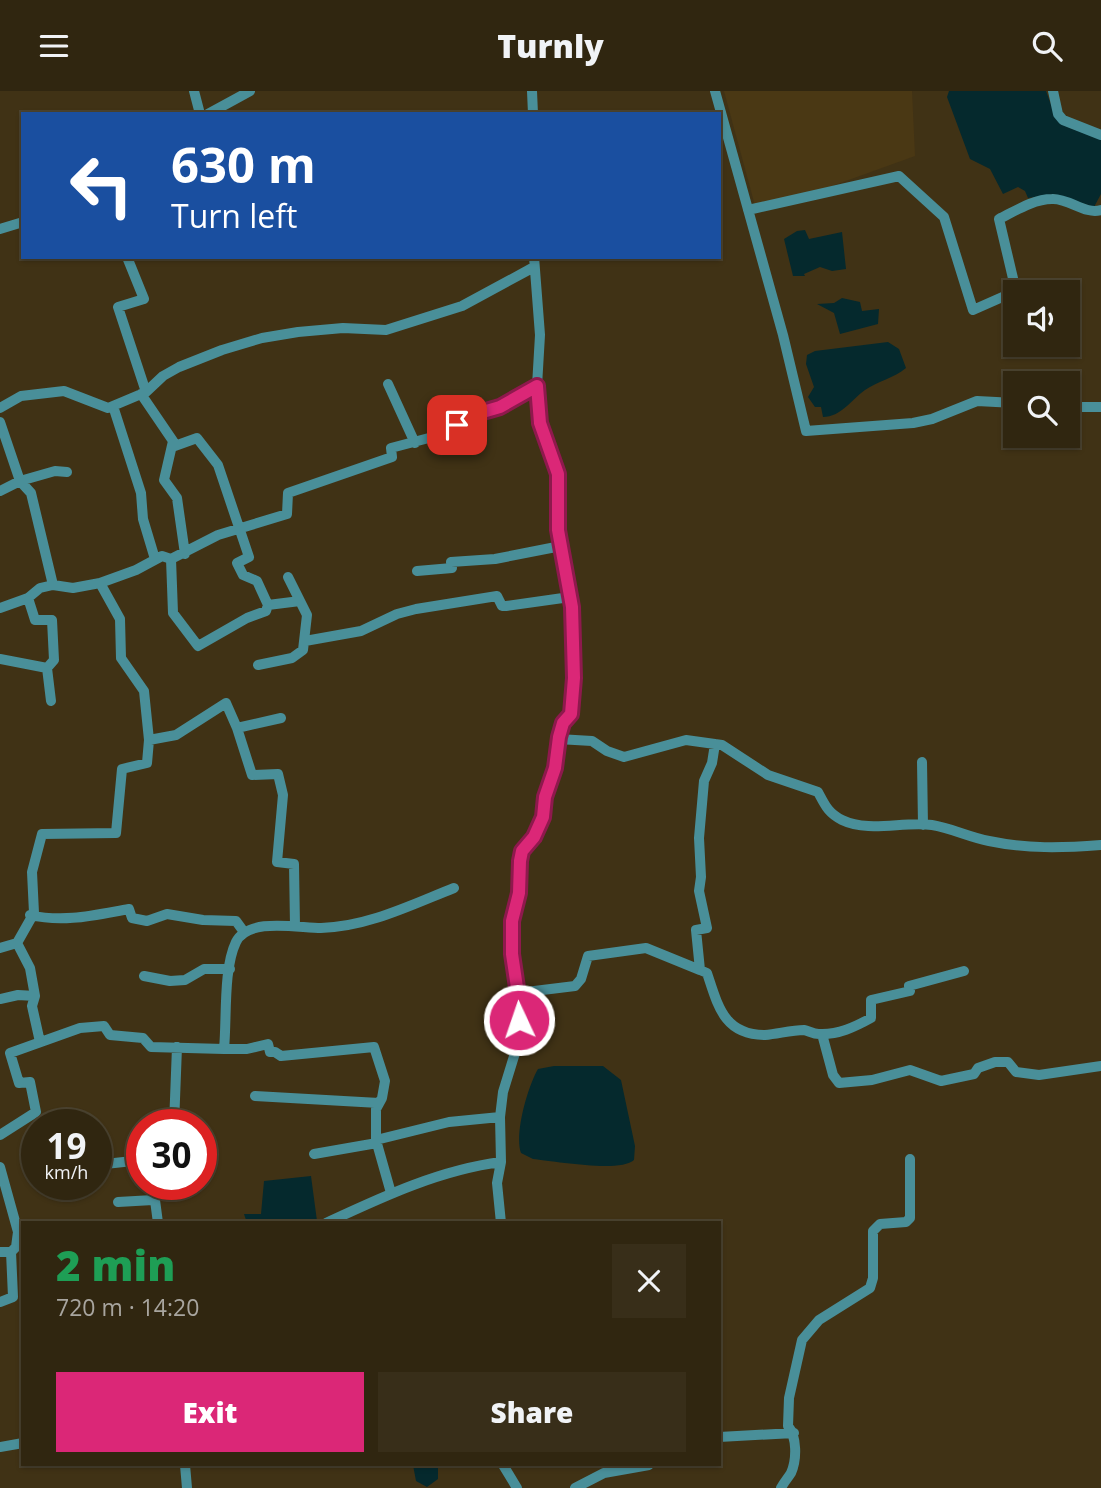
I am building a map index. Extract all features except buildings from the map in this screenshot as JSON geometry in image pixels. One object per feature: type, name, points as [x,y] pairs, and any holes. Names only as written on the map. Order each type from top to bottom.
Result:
[{"type":"street","points":[[194,91],[199,112]]},
{"type":"street","points":[[212,112],[250,91]]},
{"type":"street","points":[[533,91],[533,112]]},
{"type":"street","points":[[715,91],[721,112]]},
{"type":"street","points":[[1053,91],[1058,114],[1063,120],[1101,135]]},
{"type":"street","points":[[721,113],[806,431],[913,423],[932,419],[978,401],[1003,402]]},
{"type":"street","points":[[748,210],[899,176],[944,217],[973,310],[1016,291],[999,219],[1024,207],[1053,198],[1088,210],[1101,210]]},
{"type":"street","points":[[0,229],[21,223]]},
{"type":"street","points":[[128,259],[144,299],[118,307],[144,393],[173,441],[164,480],[177,498],[185,554]]},
{"type":"street","points":[[0,408],[21,396],[64,391],[108,408],[144,393],[163,376],[179,367],[262,338],[342,328],[386,330],[462,306],[534,262],[540,335],[537,386],[540,423],[558,474],[561,546],[574,641],[573,698],[571,714],[563,723],[558,739],[555,768],[545,797],[543,817],[534,837],[522,851],[520,861],[519,893],[512,921],[519,1040],[503,1092],[500,1117],[501,1162],[497,1183],[501,1221]]},
{"type":"street","points":[[388,384],[415,443]]},
{"type":"street","points":[[0,608],[28,598],[40,588],[53,585],[73,588],[100,583],[136,570],[162,556],[171,559],[185,554],[218,535],[287,514],[288,493],[392,457],[391,448],[444,434],[469,416],[500,407],[537,386]]},
{"type":"street","points":[[113,405],[141,493],[143,519],[155,559]]},
{"type":"street","points":[[1080,407],[1101,407]]},
{"type":"street","points":[[0,422],[20,481],[31,493],[53,585]]},
{"type":"street","points":[[172,447],[197,438],[218,465],[249,557],[237,563],[243,575],[257,581],[268,605]]},
{"type":"street","points":[[0,491],[20,481],[55,471],[67,473]]},
{"type":"street","points":[[417,571],[452,568],[451,562],[495,559],[561,546]]},
{"type":"street","points":[[171,559],[173,613],[198,646],[247,618],[265,611],[268,605]]},
{"type":"street","points":[[258,665],[300,654],[305,641],[307,615],[288,577]]},
{"type":"street","points":[[0,948],[17,943],[30,915],[34,913],[32,872],[42,834],[116,833],[122,769],[147,763],[149,740],[144,691],[121,658],[120,619],[100,583]]},
{"type":"street","points":[[305,641],[361,631],[397,614],[461,600],[497,596],[502,605],[506,606],[570,597]]},
{"type":"street","points":[[28,598],[35,620],[52,620],[54,660],[47,668],[51,701]]},
{"type":"street","points":[[268,605],[300,601]]},
{"type":"street","points":[[0,659],[47,668]]},
{"type":"street","points":[[149,740],[176,735],[226,703],[252,775],[278,773],[283,795],[277,862],[294,864],[295,926]]},
{"type":"street","points":[[237,728],[281,718]]},
{"type":"street","points":[[558,739],[592,741],[607,751],[624,757],[686,740],[722,745],[768,775],[818,792],[828,812],[843,821],[890,827],[923,825],[987,841],[1035,848],[1101,845]]},
{"type":"street","points":[[699,970],[696,930],[707,928],[699,891],[699,838],[704,781],[712,763],[715,744]]},
{"type":"street","points":[[922,762],[923,825]]},
{"type":"street","points":[[224,1049],[230,969],[235,943],[244,932],[279,924],[320,928],[363,923],[454,888]]},
{"type":"street","points":[[30,915],[47,919],[77,918],[129,909],[132,918],[147,921],[167,914],[203,920],[236,921],[244,932]]},
{"type":"street","points":[[17,943],[30,968],[35,996],[32,1006],[40,1042]]},
{"type":"street","points":[[518,993],[575,986],[581,979],[588,956],[646,949],[707,973],[720,1013],[734,1026],[748,1033],[764,1035],[806,1030],[822,1034],[841,1032],[871,1018],[871,1000],[910,991],[909,986],[964,971]]},
{"type":"street","points":[[145,976],[170,981],[185,980],[204,969],[230,969]]},
{"type":"street","points":[[0,999],[18,995],[35,996]]},
{"type":"street","points":[[0,1135],[36,1112],[30,1082],[19,1083],[10,1053],[80,1028],[104,1026],[110,1035],[143,1038],[151,1047],[247,1049],[268,1044],[270,1052],[281,1056],[373,1047],[385,1081],[376,1109],[376,1142],[391,1193]]},
{"type":"street","points":[[822,1034],[833,1075],[839,1083],[872,1080],[910,1070],[941,1081],[951,1081],[974,1074],[978,1068],[999,1061],[1008,1062],[1016,1072],[1039,1075],[1101,1066]]},
{"type":"street","points":[[175,1109],[177,1047]]},
{"type":"street","points":[[255,1096],[379,1103]]},
{"type":"street","points":[[313,1154],[376,1142],[449,1122],[500,1117]]},
{"type":"street","points":[[781,1488],[791,1473],[794,1433],[788,1426],[789,1398],[802,1340],[819,1319],[870,1288],[873,1278],[873,1231],[880,1224],[906,1222],[910,1218],[910,1159]]},
{"type":"street","points":[[330,1221],[391,1193],[469,1166],[501,1162]]},
{"type":"street","points":[[0,1167],[18,1232],[16,1247],[5,1252],[18,1297],[0,1302]]},
{"type":"street","points":[[118,1202],[153,1200],[158,1221]]},
{"type":"street","points":[[721,1437],[794,1433]]},
{"type":"street","points":[[0,1447],[21,1443]]},
{"type":"street","points":[[187,1466],[187,1488]]},
{"type":"street","points":[[504,1466],[517,1488]]},
{"type":"street","points":[[575,1488],[604,1473],[643,1466]]},
{"type":"shaded area","points":[[724,91],[912,91],[915,156],[757,213]]},
{"type":"water","points":[[949,91],[1046,91],[1055,113],[1064,125],[1101,136],[1101,194],[1094,207],[1054,194],[1028,198],[1025,191],[1018,187],[1003,194],[990,169],[970,159],[947,97]]},
{"type":"water","points":[[805,230],[809,239],[842,232],[846,269],[832,271],[820,267],[804,274],[805,276],[793,276],[784,239],[797,231]]},
{"type":"water","points":[[842,298],[860,302],[862,311],[879,309],[878,324],[840,334],[834,313],[817,304],[834,303]]},
{"type":"water","points":[[888,342],[899,349],[906,368],[865,390],[841,411],[823,417],[821,407],[815,407],[808,397],[814,387],[806,364],[807,355],[815,351]]},
{"type":"water","points":[[554,1066],[603,1066],[621,1080],[635,1146],[634,1160],[627,1164],[601,1166],[533,1159],[521,1153],[519,1134],[530,1087],[538,1069]]},
{"type":"water","points":[[311,1176],[317,1221],[246,1221],[244,1214],[261,1214],[264,1181]]},
{"type":"water","points":[[413,1466],[438,1466],[438,1479],[427,1487],[416,1481]]},
{"type":"route","points":[[457,425],[469,416],[500,407],[537,386],[540,423],[558,474],[558,530],[572,607],[574,678],[571,714],[563,723],[559,737],[555,768],[545,797],[543,817],[534,837],[522,851],[519,893],[512,921],[512,954],[519,1020]]}]
